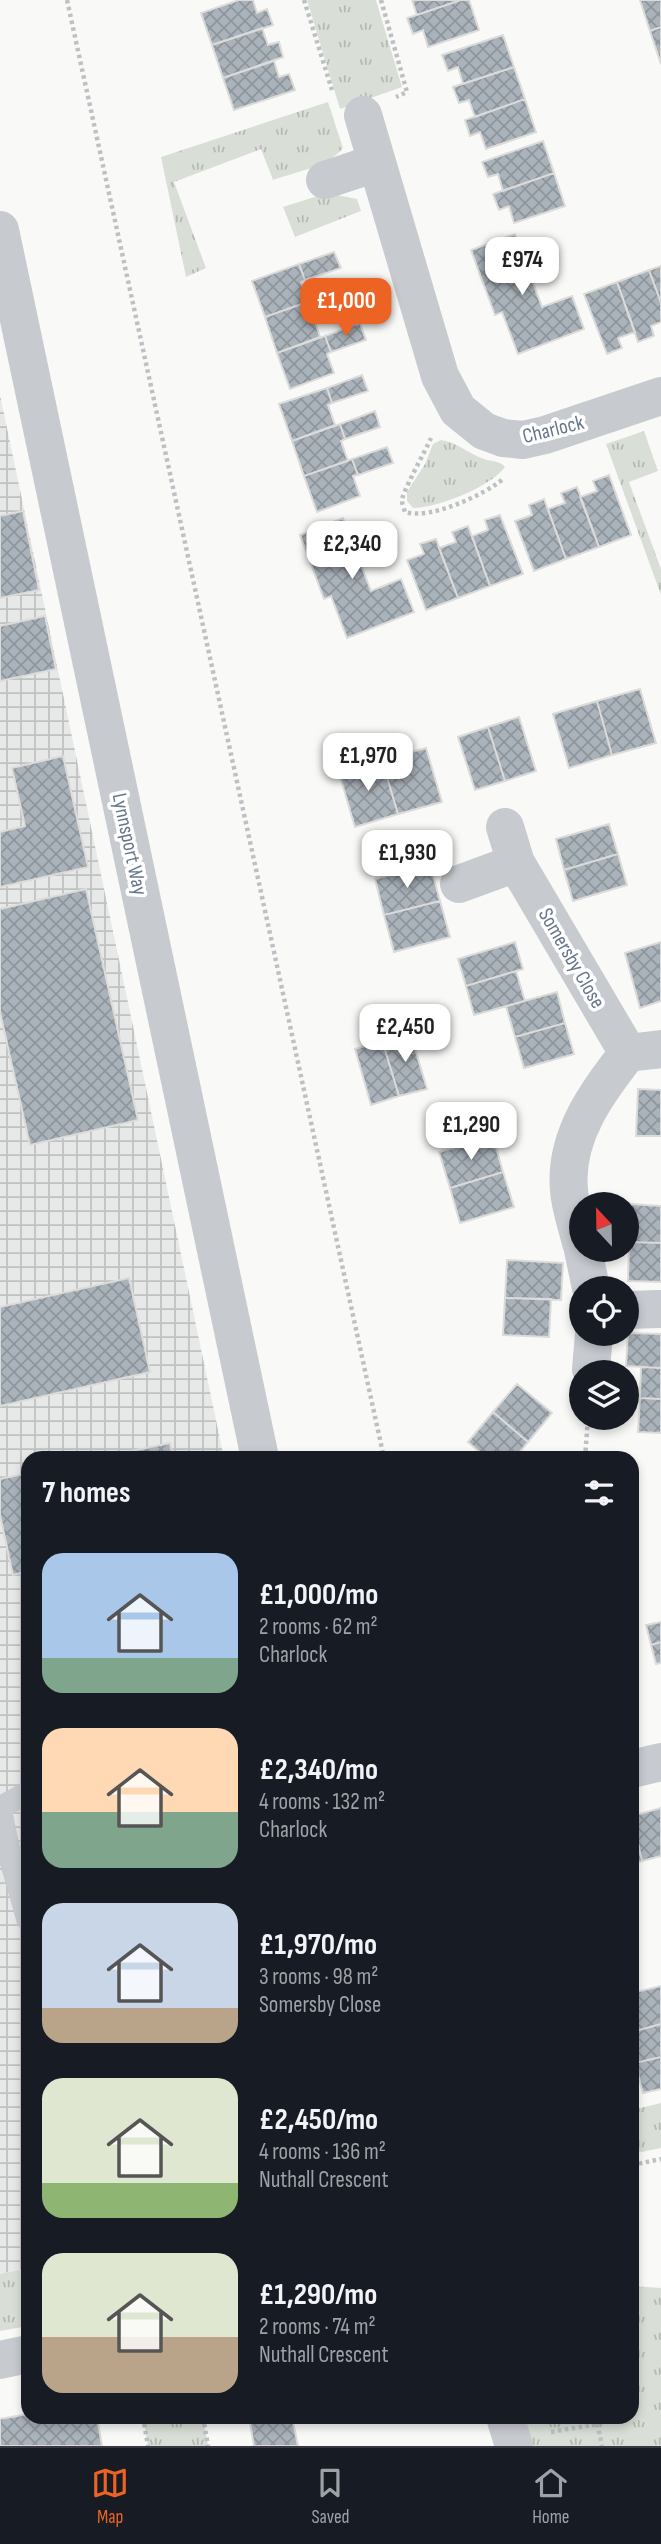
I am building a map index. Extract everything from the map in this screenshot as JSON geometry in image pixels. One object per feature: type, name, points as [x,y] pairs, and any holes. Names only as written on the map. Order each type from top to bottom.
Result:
[{"type":"street","name":"Charlock","points":[[363,115],[440,376],[458,410],[484,431],[503,438],[523,440],[661,396]]},
{"type":"street","points":[[325,180],[376,163]]},
{"type":"street","name":"Lynnsport Way","points":[[0,230],[259,1451]]},
{"type":"street","name":"Somersby Close","points":[[505,827],[516,863],[645,1051]]},
{"type":"street","points":[[459,884],[516,863]]},
{"type":"street","points":[[569,1192],[568,1167],[577,1135],[595,1094],[645,1051]]},
{"type":"street","points":[[639,1767],[661,1762]]},
{"type":"street","points":[[0,2360],[21,2356]]},
{"type":"lane","points":[[21,1796],[0,1808],[21,1896]]},
{"type":"path","points":[[67,0],[382,1451]]},
{"type":"path","points":[[304,0],[339,113],[363,115],[407,92],[381,0]]},
{"type":"path","points":[[449,396],[417,468],[403,492],[401,503],[405,512],[424,514],[462,502],[500,482],[545,435]]},
{"type":"path","points":[[586,1451],[587,1430]]},
{"type":"path","points":[[639,2164],[661,2159]]},
{"type":"path","points":[[144,2424],[148,2446]]},
{"type":"path","points":[[204,2424],[208,2446]]},
{"type":"path","points":[[510,2434],[597,2424],[602,2446]]},
{"type":"shaded area","points":[[0,395],[223,1451],[21,1451],[21,2270],[0,2274]]},
{"type":"green space","points":[[307,0],[376,0],[402,87],[340,109]]},
{"type":"green space","points":[[328,102],[343,148],[329,160],[273,180],[261,149],[174,182],[206,268],[186,277],[161,157]]},
{"type":"green space","points":[[327,193],[357,199],[361,211],[295,237],[283,207]]},
{"type":"green space","points":[[644,431],[658,471],[629,482],[661,569],[661,595],[606,444]]},
{"type":"green space","points":[[441,440],[505,467],[488,482],[463,495],[413,508],[407,501],[407,492],[425,464],[433,444]]},
{"type":"green space","points":[[661,2103],[661,2148],[639,2153],[639,2108]]},
{"type":"green space","points":[[21,2270],[21,2327],[0,2331],[0,2274]]},
{"type":"green space","points":[[639,2286],[661,2288],[661,2446],[514,2446],[507,2424],[639,2424]]},
{"type":"green space","points":[[144,2424],[204,2424],[208,2446],[148,2446]]},
{"type":"building","points":[[239,0],[253,0],[257,13],[267,9],[273,25],[212,45],[201,13]]},
{"type":"building","points":[[412,0],[461,0],[417,15]]},
{"type":"building","points":[[461,0],[469,0],[479,30],[428,47],[423,30],[413,34],[407,18]]},
{"type":"building","points":[[640,0],[661,0],[661,27],[650,31]]},
{"type":"building","points":[[661,27],[661,64],[650,31]]},
{"type":"building","points":[[262,28],[268,45],[279,42],[283,57],[223,78],[212,45]]},
{"type":"building","points":[[503,35],[514,67],[463,84],[458,67],[448,71],[442,55]]},
{"type":"building","points":[[274,61],[279,77],[289,74],[295,90],[234,110],[223,78]]},
{"type":"building","points":[[514,67],[525,99],[475,117],[469,100],[459,103],[453,87]]},
{"type":"building","points":[[525,99],[536,132],[486,149],[480,132],[470,136],[465,120]]},
{"type":"building","points":[[543,141],[554,173],[503,191],[498,174],[488,177],[482,162]]},
{"type":"building","points":[[554,173],[565,206],[514,223],[509,206],[499,210],[493,194]]},
{"type":"building","points":[[515,234],[542,307],[572,296],[584,329],[518,354],[502,312],[495,315],[471,250]]},
{"type":"building","points":[[334,252],[341,268],[305,280],[299,264]]},
{"type":"building","points":[[299,264],[305,280],[301,282],[308,302],[265,317],[252,281]]},
{"type":"building","points":[[661,266],[661,303],[649,270]]},
{"type":"building","points":[[649,270],[661,303],[661,322],[651,326],[654,336],[638,342],[617,282]]},
{"type":"building","points":[[617,282],[635,332],[618,338],[622,348],[607,354],[584,294]]},
{"type":"building","points":[[347,288],[353,304],[318,317],[312,300]]},
{"type":"building","points":[[312,300],[318,317],[314,318],[320,337],[277,353],[265,317]]},
{"type":"building","points":[[360,323],[366,340],[331,352],[325,336]]},
{"type":"building","points":[[325,336],[331,352],[327,354],[334,373],[290,389],[277,353]]},
{"type":"building","points":[[362,375],[368,391],[332,403],[327,388]]},
{"type":"building","points":[[327,388],[332,403],[328,405],[335,425],[292,441],[279,404]]},
{"type":"building","points":[[375,411],[380,427],[345,439],[340,424]]},
{"type":"building","points":[[340,424],[345,439],[341,441],[348,461],[304,476],[292,441]]},
{"type":"building","points":[[387,447],[393,463],[358,475],[352,459]]},
{"type":"building","points":[[352,459],[358,475],[353,476],[360,496],[317,512],[304,476]]},
{"type":"building","points":[[609,475],[631,535],[599,547],[580,497],[597,491],[593,481]]},
{"type":"building","points":[[577,487],[599,547],[566,559],[548,509],[565,503],[561,493]]},
{"type":"building","points":[[544,499],[566,559],[534,571],[515,521],[532,515],[529,505]]},
{"type":"building","points":[[23,511],[39,590],[0,598],[0,516]]},
{"type":"building","points":[[500,515],[523,574],[490,586],[472,536],[488,530],[485,520]]},
{"type":"building","points":[[343,518],[371,591],[401,579],[414,612],[347,638],[331,596],[324,599],[300,535]]},
{"type":"building","points":[[468,526],[490,586],[458,598],[439,548],[456,542],[452,532]]},
{"type":"building","points":[[436,539],[458,598],[426,610],[407,560],[424,554],[420,544]]},
{"type":"building","points":[[45,616],[56,669],[0,681],[0,626]]},
{"type":"building","points":[[640,689],[656,743],[612,755],[597,701]]},
{"type":"building","points":[[597,701],[612,755],[569,768],[553,714]]},
{"type":"building","points":[[519,717],[536,771],[505,781],[488,727]]},
{"type":"building","points":[[488,727],[505,781],[475,790],[458,737]]},
{"type":"building","points":[[426,748],[442,802],[398,814],[382,760]]},
{"type":"building","points":[[63,756],[88,867],[0,887],[0,832],[25,826],[12,768]]},
{"type":"building","points":[[382,760],[398,814],[355,827],[339,773]]},
{"type":"building","points":[[609,824],[618,854],[564,870],[556,839]]},
{"type":"building","points":[[618,854],[627,885],[573,901],[564,870]]},
{"type":"building","points":[[430,864],[440,901],[384,915],[375,879]]},
{"type":"building","points":[[86,889],[138,1120],[30,1145],[0,1012],[0,909]]},
{"type":"building","points":[[440,901],[450,937],[394,952],[384,915]]},
{"type":"building","points":[[515,942],[523,969],[466,986],[458,959]]},
{"type":"building","points":[[661,942],[661,1001],[640,1008],[625,953]]},
{"type":"building","points":[[516,971],[525,1001],[474,1015],[466,986]]},
{"type":"building","points":[[557,992],[565,1023],[515,1037],[506,1006]]},
{"type":"building","points":[[565,1023],[574,1054],[524,1068],[515,1037]]},
{"type":"building","points":[[410,1032],[427,1089],[399,1096],[382,1040]]},
{"type":"building","points":[[382,1040],[399,1096],[371,1105],[355,1049]]},
{"type":"building","points":[[638,1089],[661,1090],[661,1136],[636,1136]]},
{"type":"building","points":[[493,1136],[503,1172],[450,1188],[439,1152]]},
{"type":"building","points":[[503,1172],[514,1207],[460,1223],[450,1188]]},
{"type":"building","points":[[639,1205],[661,1206],[661,1243],[639,1242]]},
{"type":"building","points":[[639,1242],[661,1243],[661,1282],[639,1281],[639,1276],[628,1276],[628,1262],[639,1262]]},
{"type":"building","points":[[507,1260],[563,1263],[561,1300],[505,1298]]},
{"type":"building","points":[[129,1278],[150,1372],[0,1406],[0,1307]]},
{"type":"building","points":[[505,1298],[551,1299],[549,1337],[503,1335]]},
{"type":"building","points":[[639,1333],[661,1334],[661,1368],[639,1367],[639,1360],[626,1360],[627,1346],[639,1346]]},
{"type":"building","points":[[641,1367],[661,1368],[661,1399],[640,1398]]},
{"type":"building","points":[[517,1384],[552,1413],[528,1442],[493,1412]]},
{"type":"building","points":[[640,1398],[661,1399],[661,1433],[638,1432]]},
{"type":"building","points":[[493,1412],[528,1442],[521,1451],[478,1451],[468,1442]]},
{"type":"building","points":[[170,1443],[172,1451],[132,1451]]},
{"type":"building","points":[[21,1474],[21,1573],[13,1575],[0,1515],[0,1479]]},
{"type":"building","points":[[661,1622],[661,1642],[651,1645],[646,1625]]},
{"type":"building","points":[[661,1642],[661,1663],[656,1664],[651,1645]]},
{"type":"building","points":[[661,1808],[661,1856],[642,1861],[639,1848],[639,1814]]},
{"type":"building","points":[[661,1986],[661,2024],[639,2030],[639,1991]]},
{"type":"building","points":[[661,2024],[661,2057],[639,2062],[639,2030]]},
{"type":"building","points":[[661,2057],[661,2089],[643,2093],[639,2062]]},
{"type":"building","points":[[21,2415],[21,2424],[98,2424],[102,2446],[0,2446],[0,2419]]},
{"type":"building","points":[[250,2424],[293,2424],[298,2446],[254,2446]]}]
